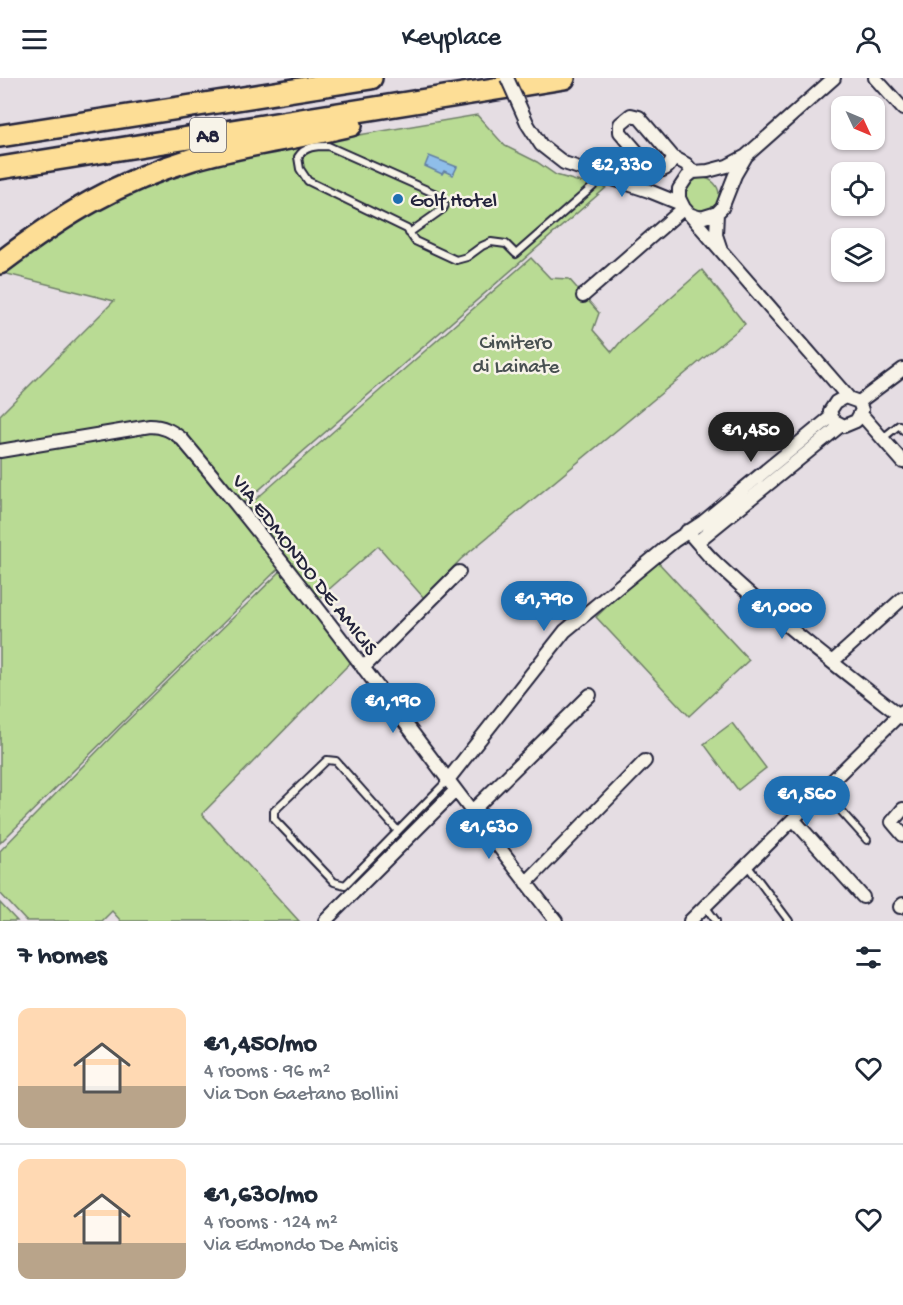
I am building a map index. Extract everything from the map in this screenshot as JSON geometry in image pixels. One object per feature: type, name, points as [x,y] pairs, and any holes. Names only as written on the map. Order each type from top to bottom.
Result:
[{"type":"highway","name":"A8","points":[[0,136],[371,78]]},
{"type":"highway","name":"A8","points":[[0,168],[564,78]]},
{"type":"highway","points":[[0,263],[73,211],[112,190],[157,171],[194,159],[372,120],[416,102]]},
{"type":"highway","points":[[0,121],[36,116],[123,116]]},
{"type":"street","points":[[507,78],[528,125],[541,145],[556,158],[564,163],[649,191],[701,218],[717,213],[722,208],[726,194],[746,156]]},
{"type":"street","points":[[649,191],[667,189],[682,182],[693,172],[727,166],[746,156],[834,78]]},
{"type":"street","points":[[875,78],[903,109]]},
{"type":"street","points":[[673,157],[672,162],[665,169],[659,171],[652,169],[620,132],[620,124],[631,115],[639,117],[673,157],[686,164],[693,172]]},
{"type":"street","points":[[708,171],[721,180],[726,194]]},
{"type":"street","points":[[682,182],[679,198],[684,209],[722,250],[903,462]]},
{"type":"street","points":[[583,296],[684,209]]},
{"type":"street","points":[[717,213],[716,235],[722,250]]},
{"type":"street","points":[[852,403],[854,423],[849,426],[836,421],[830,411],[832,406],[852,403],[903,369]]},
{"type":"street","points":[[325,921],[451,786],[565,631],[687,531],[703,522],[836,421]]},
{"type":"street","points":[[698,542],[836,421]]},
{"type":"street","name":"VIA EDMONDO DE AMICIS","points":[[0,451],[150,426],[158,426],[174,432],[236,502],[285,564],[451,786],[556,921]]},
{"type":"street","points":[[687,531],[731,577],[832,662],[902,715],[690,921]]},
{"type":"street","points":[[363,668],[459,572]]},
{"type":"street","points":[[832,662],[903,598]]},
{"type":"street","points":[[471,812],[590,694]]},
{"type":"street","points":[[526,882],[645,761]]},
{"type":"street","points":[[903,809],[892,822],[903,835]]},
{"type":"street","points":[[794,819],[863,897]]},
{"type":"lane","points":[[409,233],[443,209],[444,206],[436,194],[328,146],[310,147],[300,153],[298,157],[300,169],[308,181],[407,230],[409,233],[415,241],[456,260],[467,257],[491,242],[506,244],[516,254],[604,177]]},
{"type":"lane","points":[[883,438],[899,425],[903,430]]},
{"type":"lane","points":[[398,831],[336,761],[327,759],[274,811],[274,819],[334,882],[345,885],[398,831],[451,786]]},
{"type":"lane","points":[[823,791],[867,840]]},
{"type":"lane","points":[[747,865],[789,921]]},
{"type":"lane","points":[[705,906],[716,921]]},
{"type":"green space","points":[[477,115],[505,146],[537,162],[556,175],[580,182],[608,186],[237,509],[282,565],[0,843],[0,415],[114,301],[3,273],[63,227],[131,192],[194,167],[258,152]]},
{"type":"green space","points":[[702,178],[714,183],[719,195],[714,207],[702,212],[690,207],[685,195],[690,183]]},
{"type":"green space","name":"Cimitero di Lainate","points":[[531,258],[550,278],[569,279],[599,313],[593,330],[612,352],[622,340],[702,270],[745,324],[461,559],[424,598],[378,546],[318,599],[246,508]]},
{"type":"green space","points":[[656,560],[749,660],[689,716],[596,617]]},
{"type":"green space","points":[[284,568],[353,660],[202,814],[299,921],[121,921],[112,911],[102,921],[26,921],[0,893],[0,851],[119,729]]},
{"type":"green space","points":[[732,723],[766,768],[738,790],[704,744]]},
{"type":"green space","points":[[0,903],[17,921],[0,921]]},
{"type":"water","points":[[429,156],[457,167],[453,175],[444,171],[442,174],[425,166]]},
{"type":"place","name":"Golf Hotel","points":[[398,199]]}]
